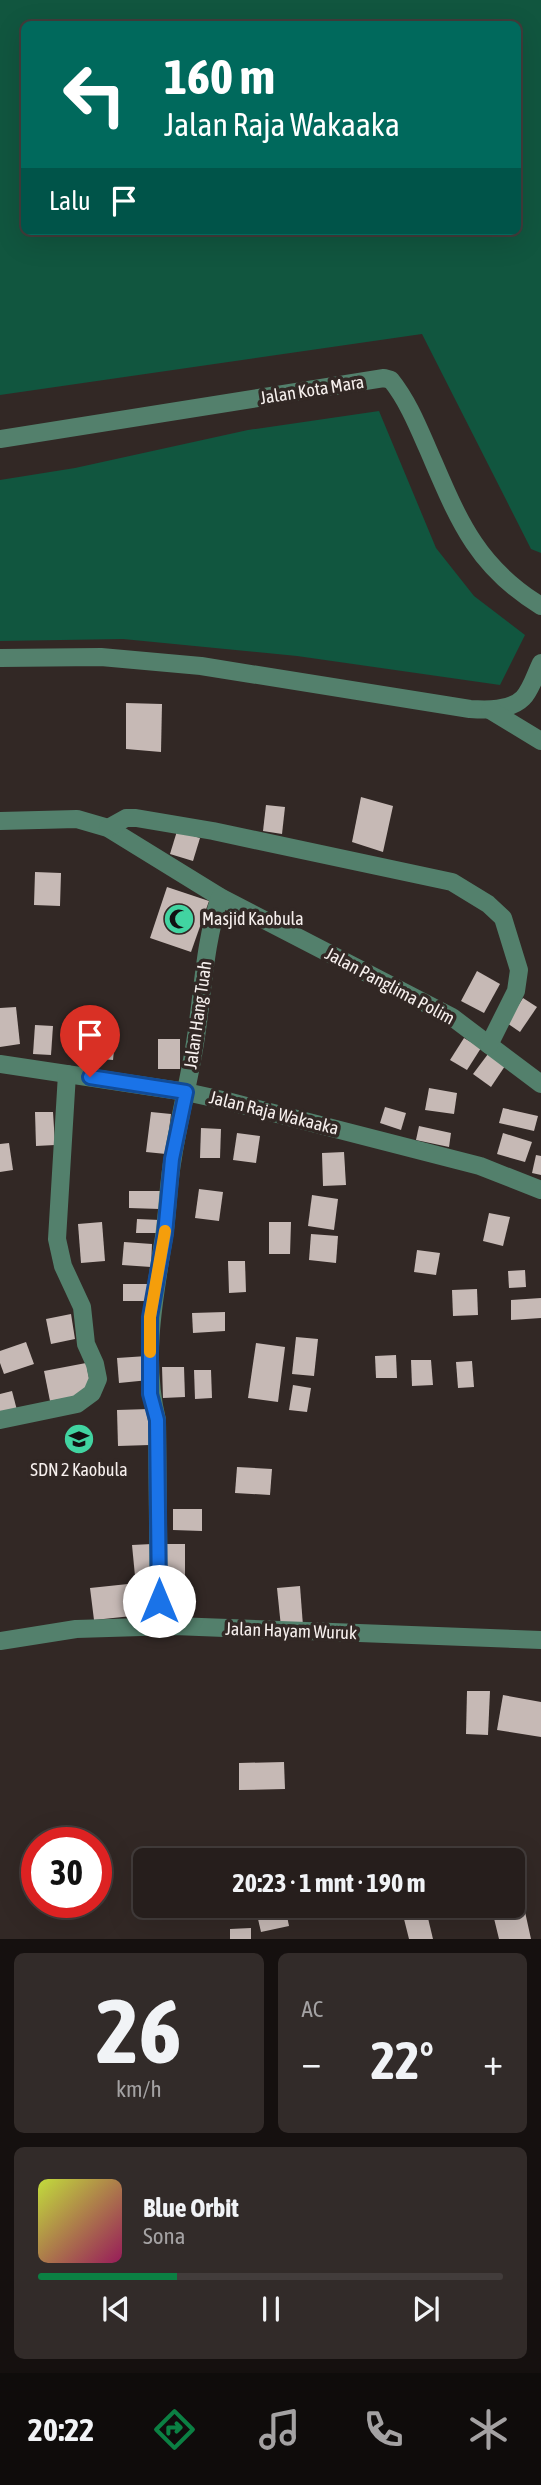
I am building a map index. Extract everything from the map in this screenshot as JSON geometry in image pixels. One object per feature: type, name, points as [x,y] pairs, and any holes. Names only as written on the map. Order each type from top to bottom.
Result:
[{"type":"street","name":"Jalan Kota Mara","points":[[0,439],[384,378],[391,380],[415,420],[463,529],[499,576],[541,607]]},
{"type":"street","points":[[0,658],[101,657],[201,666],[470,709],[491,710],[523,698],[541,663]]},
{"type":"street","points":[[491,710],[541,741]]},
{"type":"street","points":[[108,828],[126,818],[136,818],[213,831],[452,882],[488,904],[503,918],[519,970],[516,990],[489,1045]]},
{"type":"street","name":"Jalan Panglima Polim","points":[[0,821],[76,819],[108,828],[220,897],[452,1017],[541,1084]]},
{"type":"street","name":"Jalan Hang Tuah","points":[[159,1626],[157,1420],[150,1394],[150,1317],[165,1234],[172,1159],[195,1042],[205,965],[220,897]]},
{"type":"street","name":"Jalan Raja Wakaaka","points":[[0,1064],[186,1092],[468,1162],[541,1190]]},
{"type":"street","points":[[0,1420],[77,1404],[92,1393],[98,1379],[86,1344],[82,1307],[63,1266],[57,1239],[66,1074]]},
{"type":"street","name":"Jalan Hayam Wuruk","points":[[0,1641],[76,1629],[159,1626],[541,1640]]},
{"type":"shaded area","points":[[0,0],[541,0],[541,553],[531,549],[422,334],[0,395]]},
{"type":"shaded area","points":[[379,411],[436,548],[474,596],[525,635],[500,685],[297,656],[123,639],[0,641],[0,480],[75,468],[248,430]]},
{"type":"building","points":[[126,703],[162,704],[161,752],[126,749]]},
{"type":"building","points":[[361,797],[393,806],[383,852],[352,842]]},
{"type":"building","points":[[266,805],[285,807],[282,834],[263,831]]},
{"type":"building","points":[[177,831],[200,838],[193,861],[170,854]]},
{"type":"building","points":[[35,872],[61,873],[60,906],[34,905]]},
{"type":"building","name":"Masjid Kaobula","points":[[167,887],[209,901],[191,952],[150,938]]},
{"type":"building","points":[[477,971],[500,984],[484,1013],[461,1001]]},
{"type":"building","points":[[523,998],[537,1007],[520,1032],[507,1023]]},
{"type":"building","points":[[16,1007],[20,1044],[0,1047],[0,1008]]},
{"type":"building","points":[[35,1025],[53,1026],[51,1055],[33,1054]]},
{"type":"building","points":[[95,1028],[116,1030],[113,1060],[92,1058]]},
{"type":"building","points":[[464,1038],[481,1048],[467,1070],[450,1060]]},
{"type":"building","points":[[158,1039],[180,1039],[180,1069],[158,1069]]},
{"type":"building","points":[[488,1054],[505,1066],[491,1087],[473,1074]]},
{"type":"building","points":[[429,1088],[457,1093],[454,1114],[425,1110]]},
{"type":"building","points":[[385,1107],[406,1113],[401,1130],[380,1123]]},
{"type":"building","points":[[503,1108],[538,1116],[534,1131],[499,1123]]},
{"type":"building","points":[[35,1112],[53,1112],[55,1145],[36,1146]]},
{"type":"building","points":[[151,1112],[171,1114],[166,1154],[146,1152]]},
{"type":"building","points":[[419,1126],[451,1133],[449,1147],[416,1140]]},
{"type":"building","points":[[201,1128],[221,1129],[220,1158],[200,1158]]},
{"type":"building","points":[[237,1133],[260,1136],[256,1163],[233,1160]]},
{"type":"building","points":[[503,1133],[532,1142],[525,1162],[497,1154]]},
{"type":"building","points":[[9,1143],[13,1170],[0,1172],[0,1144]]},
{"type":"building","points":[[344,1152],[346,1185],[323,1186],[322,1153]]},
{"type":"building","points":[[536,1155],[541,1156],[541,1175],[532,1173]]},
{"type":"building","points":[[199,1189],[223,1192],[219,1221],[195,1218]]},
{"type":"building","points":[[129,1191],[160,1191],[160,1209],[129,1208]]},
{"type":"building","points":[[312,1195],[338,1199],[334,1230],[308,1226]]},
{"type":"building","points":[[489,1213],[510,1217],[503,1246],[483,1241]]},
{"type":"building","points":[[137,1219],[160,1220],[160,1233],[136,1233]]},
{"type":"building","points":[[102,1222],[105,1261],[81,1263],[78,1224]]},
{"type":"building","points":[[269,1222],[291,1222],[290,1254],[269,1254]]},
{"type":"building","points":[[311,1234],[338,1236],[336,1263],[309,1260]]},
{"type":"building","points":[[124,1242],[152,1244],[151,1267],[122,1265]]},
{"type":"building","points":[[417,1250],[440,1253],[436,1275],[414,1272]]},
{"type":"building","points":[[228,1261],[245,1261],[246,1292],[229,1293]]},
{"type":"building","points":[[525,1270],[526,1287],[509,1288],[508,1271]]},
{"type":"building","points":[[123,1284],[147,1284],[147,1301],[123,1301]]},
{"type":"building","points":[[477,1289],[478,1315],[453,1316],[452,1290]]},
{"type":"building","points":[[541,1298],[541,1318],[511,1320],[511,1300]]},
{"type":"building","points":[[225,1312],[225,1331],[193,1333],[192,1313]]},
{"type":"building","points":[[71,1314],[75,1339],[51,1344],[46,1319]]},
{"type":"building","points":[[296,1337],[318,1339],[314,1376],[292,1374]]},
{"type":"building","points":[[26,1342],[34,1364],[4,1374],[0,1351]]},
{"type":"building","points":[[256,1343],[285,1347],[278,1402],[248,1398]]},
{"type":"building","points":[[396,1355],[397,1378],[376,1378],[375,1356]]},
{"type":"building","points":[[147,1356],[149,1380],[119,1383],[117,1358]]},
{"type":"building","points":[[411,1360],[431,1360],[433,1385],[412,1386]]},
{"type":"building","points":[[472,1361],[474,1387],[458,1388],[456,1362]]},
{"type":"building","points":[[86,1363],[92,1393],[50,1401],[44,1371]]},
{"type":"building","points":[[162,1367],[184,1367],[185,1397],[163,1398]]},
{"type":"building","points":[[194,1370],[211,1370],[212,1398],[195,1399]]},
{"type":"building","points":[[293,1385],[311,1388],[307,1412],[289,1410]]},
{"type":"building","points":[[12,1391],[18,1414],[0,1419],[0,1394]]},
{"type":"building","points":[[149,1409],[150,1445],[118,1446],[117,1410]]},
{"type":"building","points":[[237,1467],[272,1469],[270,1495],[235,1493]]},
{"type":"building","points":[[173,1509],[202,1509],[202,1531],[173,1530]]},
{"type":"building","points":[[152,1544],[154,1575],[135,1576],[132,1545]]},
{"type":"building","points":[[164,1544],[185,1544],[185,1584],[164,1584]]},
{"type":"building","points":[[128,1584],[132,1616],[94,1620],[90,1588]]},
{"type":"building","points":[[300,1586],[303,1626],[281,1627],[277,1588]]},
{"type":"building","points":[[467,1691],[490,1691],[488,1735],[466,1734]]},
{"type":"building","points":[[503,1695],[541,1702],[541,1737],[497,1730]]},
{"type":"building","points":[[284,1762],[285,1789],[239,1790],[239,1763]]},
{"type":"building","points":[[525,1912],[531,1939],[499,1939],[494,1918],[525,1918]]},
{"type":"building","points":[[258,1918],[287,1918],[289,1926],[261,1932]]},
{"type":"building","points":[[428,1918],[433,1939],[409,1939],[404,1919]]},
{"type":"building","points":[[251,1928],[251,1939],[230,1939],[230,1929]]},
{"type":"slow traffic","points":[[150,1352],[150,1317],[165,1231]]},
{"type":"place","name":"Masjid Kaobula","points":[[179,919]]},
{"type":"place","name":"SDN 2 Kaobula","points":[[79,1439]]},
{"type":"route","points":[[90,1077],[186,1092],[172,1159],[165,1234],[150,1317],[150,1394],[157,1420],[159,1601]]}]
